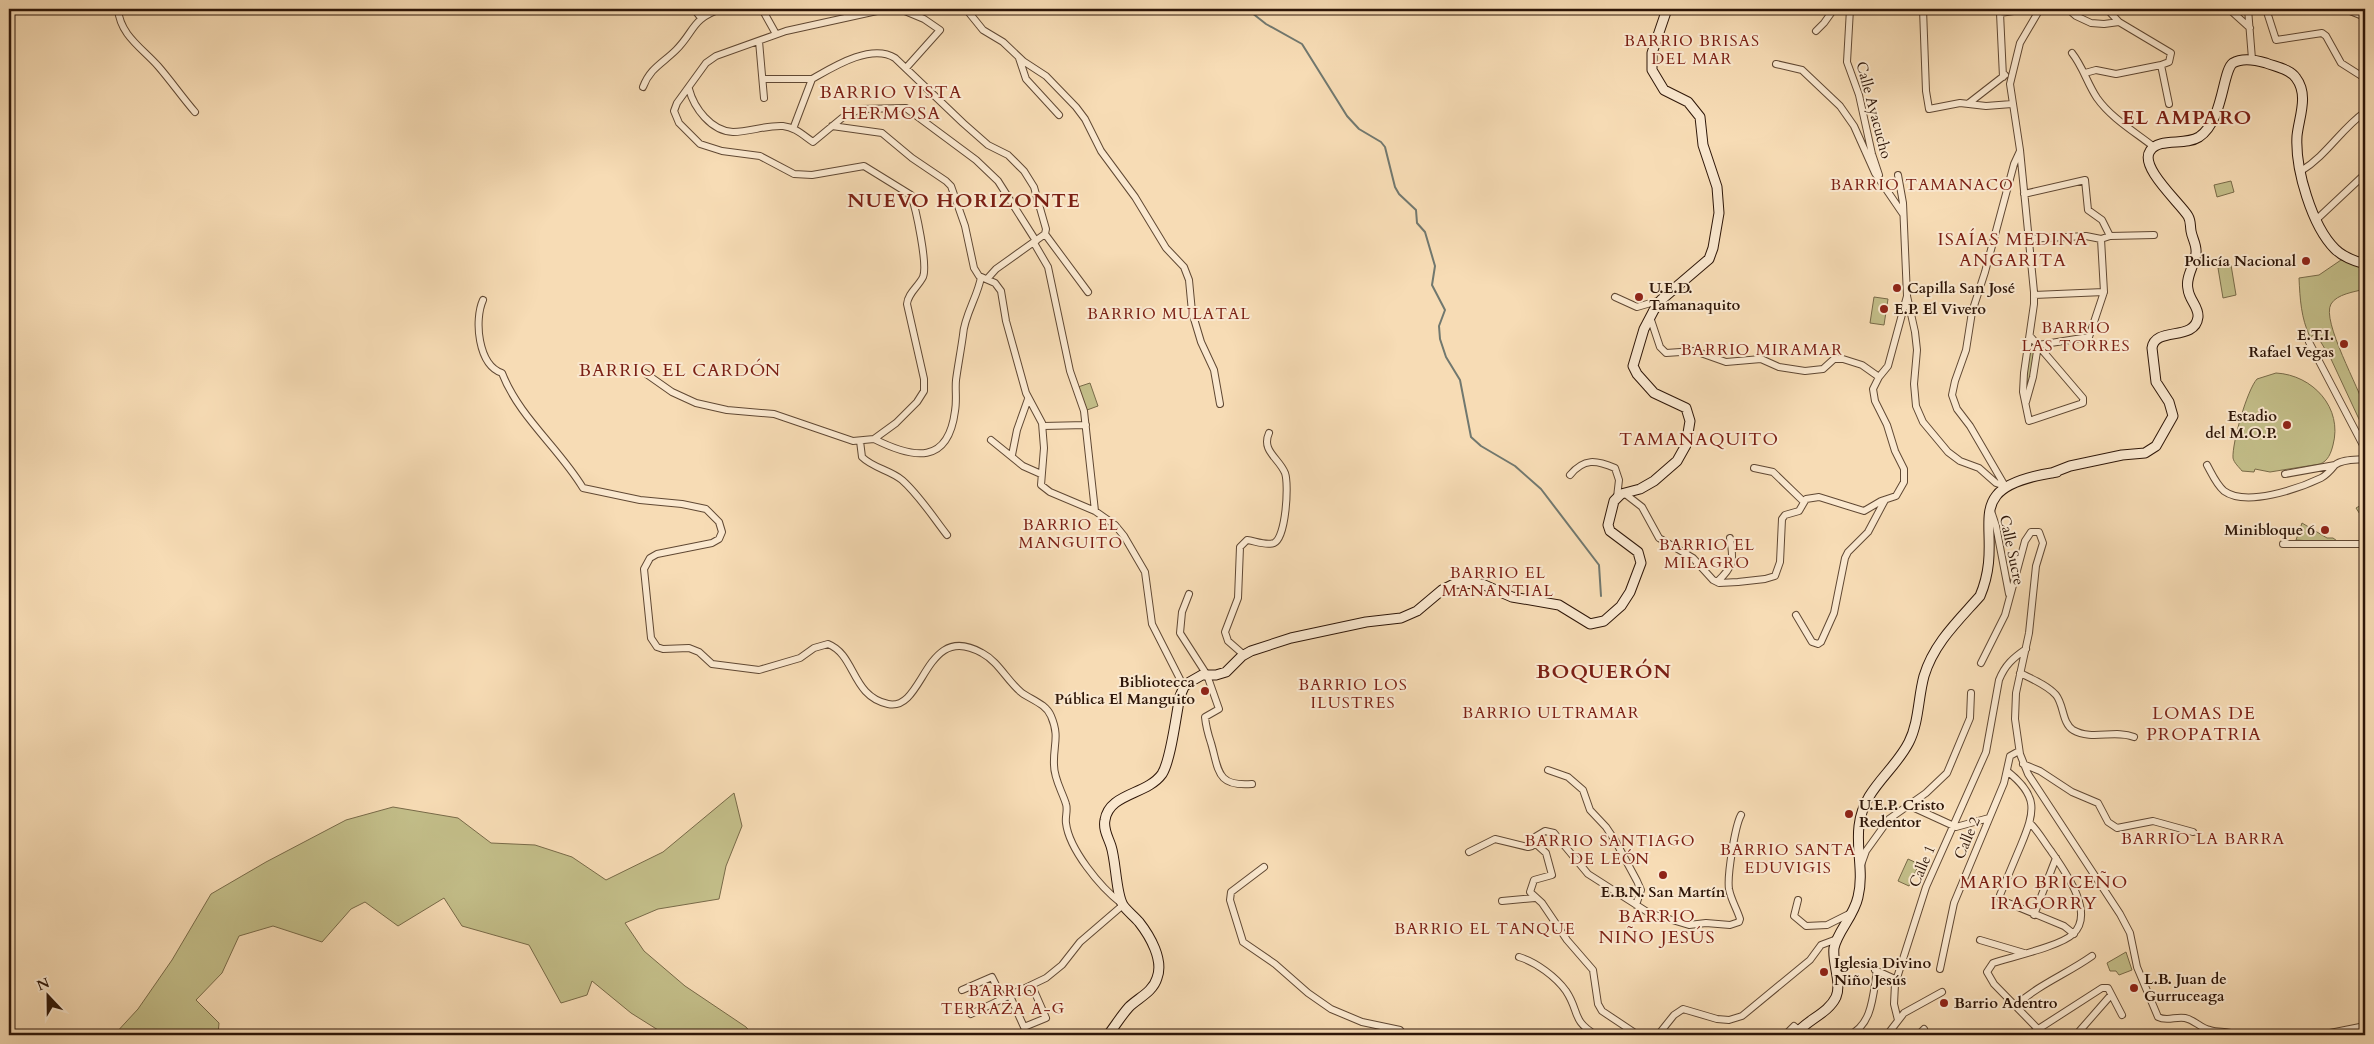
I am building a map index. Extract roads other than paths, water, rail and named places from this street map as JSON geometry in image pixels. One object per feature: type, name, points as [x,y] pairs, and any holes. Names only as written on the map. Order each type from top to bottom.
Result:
[{"type":"street","points":[[118,9],[124,28],[131,39],[158,66],[195,112]]},
{"type":"street","points":[[694,9],[701,18]]},
{"type":"street","points":[[643,87],[651,71],[677,48],[691,27],[701,18],[721,9]]},
{"type":"street","points":[[762,9],[776,34]]},
{"type":"street","points":[[645,373],[672,392],[696,403],[727,410],[774,414],[844,438],[860,441],[874,439],[896,423],[918,402],[924,391],[924,378],[907,304],[908,297],[922,278],[924,260],[911,195],[864,166],[812,175],[794,174],[760,156],[722,151],[700,144],[690,137],[675,114],[678,103],[710,60],[776,34],[886,9]]},
{"type":"street","points":[[900,9],[924,19],[940,30],[906,68]]},
{"type":"street","points":[[966,9],[984,30],[1003,42],[1019,58],[1046,76],[1076,107],[1085,119],[1101,151],[1134,197],[1166,248],[1187,271],[1192,312],[1201,342],[1214,370],[1220,404]]},
{"type":"street","points":[[1620,495],[1648,485],[1671,468],[1683,453],[1690,421],[1686,408],[1654,393],[1634,370],[1635,358],[1650,317],[1661,300],[1709,259],[1714,248],[1719,213],[1717,187],[1703,144],[1700,117],[1688,102],[1664,90],[1652,70],[1652,53],[1667,9]]},
{"type":"street","points":[[1816,31],[1834,9]]},
{"type":"street","name":"Calle Ayacucho","points":[[1850,9],[1847,62],[1859,95],[1872,154],[1885,187]]},
{"type":"street","points":[[1923,9],[1926,92],[1929,109],[1960,103],[1986,106],[2012,104]]},
{"type":"street","points":[[2003,77],[2000,13],[2027,9]]},
{"type":"street","points":[[2030,336],[2084,398],[2083,403],[2029,421],[2025,403],[2024,374],[2034,295],[2020,150],[2010,84],[2020,43],[2040,9]]},
{"type":"street","points":[[2068,9],[2076,16],[2091,23],[2119,22]]},
{"type":"street","points":[[2085,73],[2096,70],[2116,74],[2161,65],[2171,60],[2169,51],[2119,22],[2107,9]]},
{"type":"street","points":[[2229,9],[2250,28]]},
{"type":"street","points":[[2248,9],[2252,59]]},
{"type":"street","points":[[2266,9],[2276,40],[2322,33],[2328,39],[2341,63],[2363,77]]},
{"type":"street","points":[[2345,9],[2365,17]]},
{"type":"street","points":[[2365,39],[2363,77],[2365,102]]},
{"type":"street","points":[[759,41],[764,98]]},
{"type":"street","points":[[2072,53],[2101,103],[2154,147]]},
{"type":"street","points":[[763,80],[812,79],[844,63],[870,54],[890,55],[988,145],[1008,155],[1024,171],[1034,187],[1046,229],[1045,234],[1088,292]]},
{"type":"street","points":[[1019,58],[1026,79],[1059,116]]},
{"type":"street","points":[[1785,1035],[1794,1026],[1797,1032],[1825,1010],[1835,999],[1838,989],[1833,961],[1837,939],[1854,911],[1860,887],[1861,866],[1858,842],[1862,811],[1874,788],[1903,751],[1911,737],[1925,675],[1935,651],[1949,630],[1980,596],[1990,556],[1990,507],[1998,492],[2005,486],[2052,473],[2065,467],[2122,455],[2145,453],[2156,446],[2173,416],[2170,402],[2156,382],[2152,344],[2158,339],[2192,329],[2197,320],[2197,309],[2188,289],[2188,278],[2196,253],[2191,221],[2151,170],[2147,160],[2148,153],[2154,147],[2162,144],[2185,143],[2204,133],[2219,106],[2230,66],[2240,60],[2252,59],[2289,71],[2299,83],[2303,95],[2297,137],[2306,195],[2316,220],[2336,250],[2355,262],[2365,264]]},
{"type":"street","points":[[1776,64],[1802,70],[1840,106],[1854,126],[1868,161],[1903,216]]},
{"type":"street","points":[[2161,65],[2169,104]]},
{"type":"street","points":[[1969,103],[2012,72]]},
{"type":"street","points":[[793,129],[812,79]]},
{"type":"street","points":[[689,89],[692,100],[702,115],[727,131],[782,126],[793,129],[813,142],[842,118],[860,109],[903,107],[910,110],[976,160],[998,181],[1048,267],[1070,372],[1082,402],[1095,511]]},
{"type":"street","points":[[2301,171],[2321,157],[2347,127],[2365,112]]},
{"type":"street","points":[[832,126],[882,134],[912,158],[946,180],[953,192],[965,226],[974,268],[984,278],[995,283],[1001,291],[1008,329],[1028,399],[1043,426],[1044,448],[1041,485],[1045,489],[1095,511],[1115,525],[1141,562],[1148,580],[1148,610],[1152,624],[1184,687]]},
{"type":"street","points":[[2005,486],[1970,426],[1957,409],[1952,396],[1966,350],[1972,312],[1985,272],[2014,164],[2020,150]]},
{"type":"street","points":[[2316,220],[2365,174]]},
{"type":"street","points":[[1898,175],[1903,216],[1907,296],[1915,332],[1917,358],[1915,397],[1920,415],[1932,433],[1954,458],[1979,468],[1996,483],[2005,486]]},
{"type":"street","points":[[2024,194],[2084,180],[2088,210],[2102,220],[2110,236]]},
{"type":"street","points":[[874,439],[904,452],[919,454],[944,445],[955,411],[956,382],[963,333],[984,278],[1045,234]]},
{"type":"street","points":[[2028,239],[2086,236],[2101,239],[2110,236],[2154,235]]},
{"type":"street","points":[[2038,345],[2089,337],[2104,292],[2101,239]]},
{"type":"street","points":[[2034,295],[2104,292]]},
{"type":"street","points":[[1615,296],[1637,307],[1661,300]]},
{"type":"street","points":[[1620,495],[1642,507],[1659,538],[1693,558],[1717,582],[1765,579],[1775,576],[1780,562],[1782,519],[1785,515],[1799,511],[1804,502],[1809,498],[1819,497],[1864,510],[1899,494],[1905,475],[1889,429],[1875,401],[1873,390],[1879,377],[1888,366],[1907,296]]},
{"type":"street","points":[[483,300],[478,318],[484,356],[496,371],[502,373],[507,388],[518,404],[570,468],[583,488],[633,499],[699,507],[713,514],[719,522],[722,532],[719,539],[712,543],[657,554],[646,563],[644,569],[652,638],[657,647],[663,649],[690,648],[699,652],[712,664],[759,670],[800,658],[814,648],[828,644],[840,653],[857,682],[866,693],[874,699],[894,704],[901,702],[919,685],[932,659],[943,651],[965,646],[983,653],[1002,669],[1021,692],[1048,711],[1054,726],[1057,744],[1054,766],[1061,796],[1067,806],[1066,822],[1070,836],[1095,879],[1123,904],[1140,923],[1148,936],[1159,969],[1152,986],[1128,1008],[1108,1035]]},
{"type":"street","points":[[1650,317],[1660,347],[1666,353],[1696,351],[1726,362],[1757,358],[1780,367],[1805,371],[1823,369],[1834,359],[1843,358],[1862,365],[1879,377]]},
{"type":"street","points":[[2309,342],[2365,449]]},
{"type":"street","points":[[2025,403],[2033,377],[2038,345]]},
{"type":"street","points":[[1012,455],[1017,430],[1028,399]]},
{"type":"street","points":[[1043,426],[1086,425]]},
{"type":"street","points":[[1244,655],[1228,641],[1225,632],[1238,598],[1240,547],[1247,540],[1272,544],[1277,541],[1280,536],[1285,511],[1286,477],[1282,467],[1266,444],[1269,433]]},
{"type":"street","points":[[991,440],[1012,455],[1023,466],[1041,474]]},
{"type":"street","points":[[860,441],[862,457],[870,464],[894,474],[904,482],[947,535]]},
{"type":"street","points":[[2285,474],[2336,465],[2345,461],[2365,459]]},
{"type":"street","points":[[1123,904],[1114,857],[1104,827],[1105,817],[1108,810],[1118,800],[1148,788],[1161,775],[1167,760],[1180,696],[1184,687],[1197,678],[1226,672],[1244,655],[1263,646],[1366,622],[1401,618],[1416,611],[1442,590],[1462,582],[1482,584],[1512,597],[1559,605],[1586,622],[1599,623],[1621,606],[1635,582],[1641,563],[1638,552],[1608,528],[1620,495],[1619,480],[1615,468],[1589,461],[1582,463],[1570,475]]},
{"type":"street","points":[[2207,465],[2216,482],[2224,490],[2232,496],[2248,498],[2268,495],[2320,478],[2336,465]]},
{"type":"street","points":[[1754,468],[1773,472],[1804,502]]},
{"type":"street","points":[[1796,615],[1812,642],[1818,644],[1821,642],[1834,613],[1845,558],[1848,552],[1868,532],[1886,500]]},
{"type":"street","name":"Calle Sucre","points":[[1990,507],[1996,526],[2009,598]]},
{"type":"street","points":[[1981,663],[2005,615],[2025,541],[2031,532],[2039,532],[2043,543],[2035,575],[2031,619],[2016,693],[2015,719],[2019,751],[2023,764],[2120,914],[2130,934],[2137,967],[2158,1017],[2164,1020],[2176,1017],[2188,1018],[2210,1031],[2236,1035]]},
{"type":"street","points":[[1717,582],[1733,562],[1730,538]]},
{"type":"street","points":[[2283,544],[2365,544]]},
{"type":"street","points":[[1189,594],[1182,612],[1179,628],[1183,638],[1207,675],[1219,710],[1205,717],[1206,732],[1211,742],[1216,768],[1232,784],[1252,784]]},
{"type":"street","name":"Calle 1","points":[[1898,1020],[1894,1004],[1896,980],[1926,887],[1986,752],[2001,675],[2008,662],[2026,649]]},
{"type":"street","points":[[2020,673],[2044,685],[2056,695],[2067,722],[2072,729],[2093,735],[2114,734],[2134,737]]},
{"type":"street","points":[[1861,866],[1866,851],[1895,813],[1926,793],[1947,773],[1970,718],[1971,693]]},
{"type":"street","name":"Calle 2","points":[[1940,970],[1954,903],[2007,772],[2010,756],[2019,751]]},
{"type":"street","points":[[2023,764],[2040,771],[2072,792],[2098,803],[2108,822],[2117,828],[2153,821],[2194,832]]},
{"type":"street","points":[[1548,770],[1568,777],[1583,790],[1590,810],[1616,842],[1637,881],[1641,890],[1636,905]]},
{"type":"street","points":[[2007,772],[2023,784],[2029,795],[2032,808],[2030,824],[2000,895],[2001,900],[2064,926],[2074,934]]},
{"type":"street","points":[[1908,805],[1954,826],[1989,818]]},
{"type":"street","points":[[1535,843],[1535,837],[1541,832],[1550,831],[1554,833],[1588,874],[1649,913],[1684,924],[1730,925],[1739,922],[1729,882],[1735,833],[1741,815]]},
{"type":"street","points":[[2030,824],[2071,881],[2078,902],[2080,919],[2074,934],[2063,940],[1993,964],[1987,969],[1990,979],[2038,1029]]},
{"type":"street","points":[[1470,852],[1495,839],[1528,847],[1535,843]]},
{"type":"street","points":[[1535,843],[1546,852],[1552,875],[1537,878],[1531,884],[1530,892],[1552,916],[1567,940],[1593,970],[1598,1004],[1602,1011],[1638,1035]]},
{"type":"street","points":[[2034,914],[2056,858]]},
{"type":"street","points":[[1264,867],[1231,892],[1230,900],[1243,942],[1275,964],[1308,993],[1331,1009],[1368,1024],[1400,1030],[1404,1035]]},
{"type":"street","points":[[1502,901],[1537,898]]},
{"type":"street","points":[[1798,900],[1794,916],[1800,923],[1812,927],[1827,925],[1854,911]]},
{"type":"street","points":[[971,1014],[1032,986],[1056,970],[1080,942],[1123,904]]},
{"type":"street","points":[[1658,1035],[1674,1015],[1687,1008],[1706,1017],[1717,1019],[1729,1020],[1742,1016],[1810,960],[1821,946],[1837,939]]},
{"type":"street","points":[[1980,940],[2024,953]]},
{"type":"street","points":[[2015,1006],[2032,990],[2070,971],[2092,956]]},
{"type":"street","points":[[1519,957],[1537,965],[1565,990],[1579,1023],[1596,1035]]},
{"type":"street","points":[[1849,1035],[1860,1028],[1869,1012],[1875,970],[1896,980]]},
{"type":"street","points":[[962,990],[992,977],[1003,1000]]},
{"type":"street","points":[[1010,996],[1024,1027],[1046,1018],[1032,986]]},
{"type":"street","points":[[2029,1035],[2102,988],[2108,988],[2122,1015]]},
{"type":"street","points":[[1887,1035],[1898,1020],[1911,1008],[1942,992]]},
{"type":"street","points":[[2076,1035],[2111,995]]},
{"type":"street","points":[[2320,1035],[2365,1026]]},
{"type":"street","points":[[1918,1035],[1924,1029]]},
{"type":"waterway","points":[[1247,9],[1266,24],[1302,44],[1347,116],[1359,129],[1381,142],[1385,147],[1395,187],[1399,194],[1416,210],[1417,223],[1425,232],[1435,266],[1432,285],[1445,310],[1439,326],[1440,339],[1446,357],[1460,380],[1471,437],[1481,446],[1515,466],[1541,489],[1599,565],[1601,596]]},
{"type":"place","name":"Policía Nacional","points":[[2306,261]]},
{"type":"place","name":"Capilla San José","points":[[1897,288]]},
{"type":"place","name":"U.E.D. Tamanaquito","points":[[1639,297]]},
{"type":"place","name":"E.P. El Vivero","points":[[1884,309]]},
{"type":"place","name":"E.T.I. Rafael Vegas","points":[[2344,344]]},
{"type":"place","name":"Estadio del M.O.P.","points":[[2287,425]]},
{"type":"place","name":"Minibloque 6","points":[[2325,530]]},
{"type":"place","name":"Bibliotecca Pública El Manguito","points":[[1205,691]]},
{"type":"place","name":"U.E.P. Cristo Redentor","points":[[1849,814]]},
{"type":"place","name":"E.B.N. San Martín","points":[[1663,875]]},
{"type":"place","name":"Iglesia Divino Niño Jesús","points":[[1824,972]]},
{"type":"place","name":"L.B. Juan de Gurruceaga","points":[[2134,988]]},
{"type":"place","name":"Barrio Adentro","points":[[1944,1003]]},
{"type":"district","name":"BARRIO BRISAS DEL MAR","points":[[1692,49]]},
{"type":"district","name":"BARRIO VISTA HERMOSA","points":[[891,102]]},
{"type":"district","name":"EL AMPARO","points":[[2187,117]]},
{"type":"district","name":"BARRIO TAMANACO","points":[[1922,184]]},
{"type":"district","name":"NUEVO HORIZONTE","points":[[964,200]]},
{"type":"district","name":"ISAÍAS MEDINA ANGARITA","points":[[2013,249]]},
{"type":"district","name":"BARRIO MULATAL","points":[[1169,313]]},
{"type":"district","name":"BARRIO LAS TORRES","points":[[2076,336]]},
{"type":"district","name":"BARRIO MIRAMAR","points":[[1762,349]]},
{"type":"district","name":"BARRIO EL CARDÓN","points":[[680,370]]},
{"type":"district","name":"TAMANAQUITO","points":[[1699,439]]},
{"type":"district","name":"BARRIO EL MANGUITO","points":[[1071,533]]},
{"type":"district","name":"BARRIO EL MILAGRO","points":[[1707,553]]},
{"type":"district","name":"BARRIO EL MANANTIAL","points":[[1498,581]]},
{"type":"district","name":"BOQUERÓN","points":[[1604,671]]},
{"type":"district","name":"BARRIO LOS ILUSTRES","points":[[1353,693]]},
{"type":"district","name":"BARRIO ULTRAMAR","points":[[1551,712]]},
{"type":"district","name":"LOMAS DE PROPATRIA","points":[[2204,723]]},
{"type":"district","name":"BARRIO LA BARRA","points":[[2203,838]]},
{"type":"district","name":"BARRIO SANTIAGO DE LEÓN","points":[[1610,849]]},
{"type":"district","name":"BARRIO SANTA EDUVIGIS","points":[[1788,858]]},
{"type":"district","name":"MARIO BRICEÑO IRAGORRY","points":[[2044,892]]},
{"type":"district","name":"BARRIO NIÑO JESÚS","points":[[1657,926]]},
{"type":"district","name":"BARRIO EL TANQUE","points":[[1485,928]]},
{"type":"district","name":"BARRIO TERRAZA A-G","points":[[1003,999]]}]
